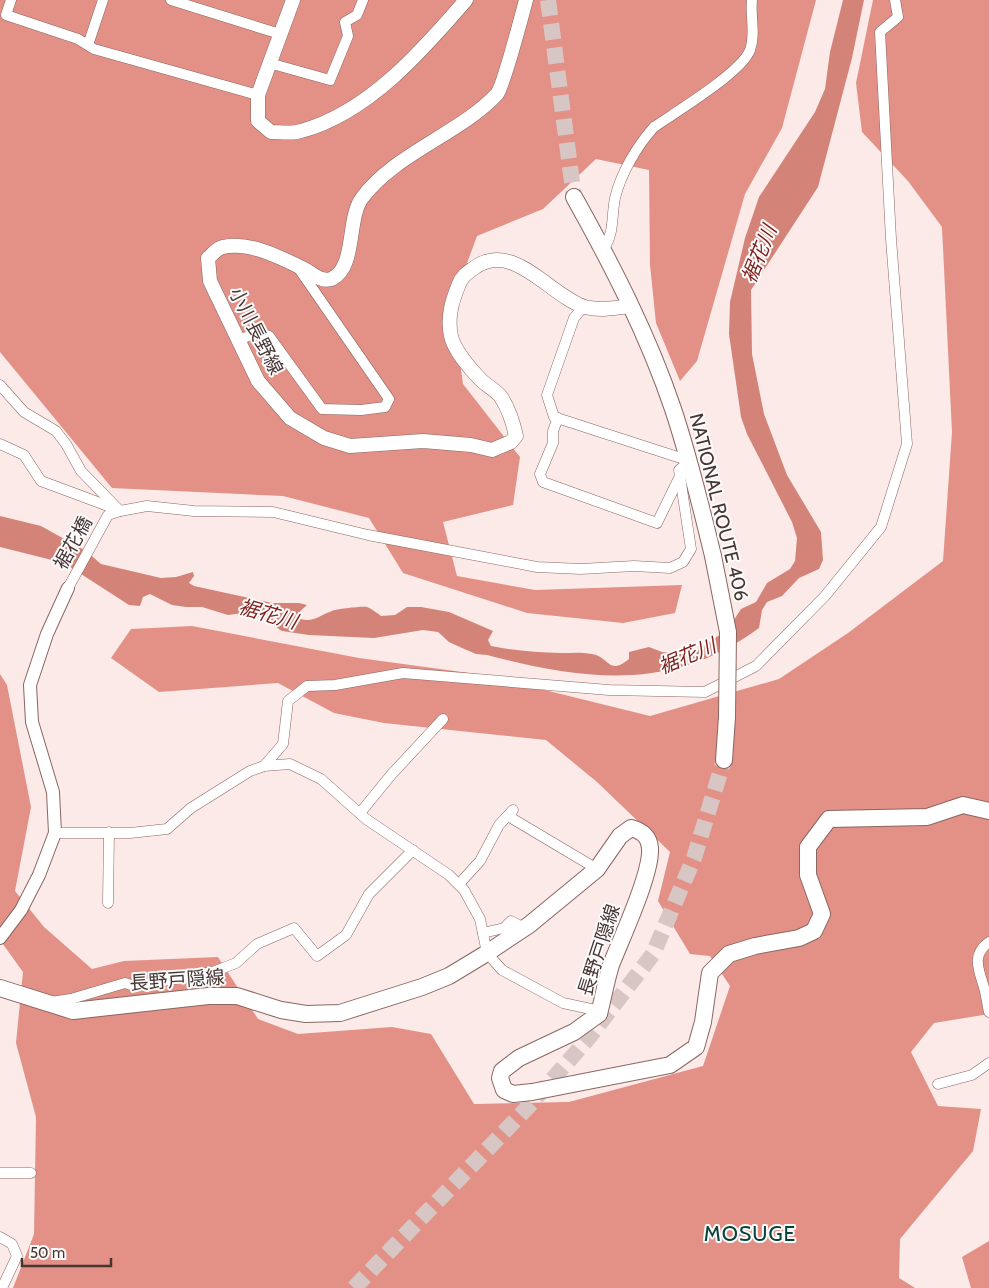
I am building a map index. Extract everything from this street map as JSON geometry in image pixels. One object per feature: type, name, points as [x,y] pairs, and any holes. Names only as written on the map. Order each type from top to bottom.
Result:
[{"type":"main road","points":[[293,0],[258,95],[258,121],[271,132],[299,132],[328,121],[354,107],[382,87],[466,0]]},
{"type":"main road","name":"小川長野線","points":[[526,0],[498,93],[474,113],[378,180],[360,200],[348,244],[348,258],[342,270],[333,279],[323,280],[296,265],[262,251],[236,246],[220,247],[208,258],[210,281],[258,381],[276,403],[290,418],[324,438],[350,446],[423,441],[471,445],[492,450],[512,442],[516,436],[513,420],[500,396],[481,380],[452,338],[449,319],[462,277],[478,265],[497,259],[520,266],[562,296],[584,306],[604,310],[630,306]]},
{"type":"main road","name":"NATIONAL ROUTE 406","points":[[574,196],[630,306],[672,407],[690,461],[713,556],[728,632],[727,717],[724,760]]},
{"type":"main road","name":"長野戸隠線","points":[[0,988],[6,988],[44,1003],[73,1011],[208,996],[237,996],[280,1010],[306,1014],[340,1013],[422,987],[449,976],[488,953],[524,928],[597,869],[620,836],[631,828],[641,830],[647,837],[650,849],[646,872],[610,968],[599,1014],[574,1032],[519,1058],[502,1071],[500,1078],[504,1090],[513,1094],[532,1092],[670,1065],[696,1047],[703,1022],[710,973],[729,954],[755,946],[799,938],[814,931],[822,914],[808,875],[808,847],[828,819],[927,817],[963,805],[989,811]]},
{"type":"street","points":[[11,0],[6,15],[78,39],[94,49],[258,95]]},
{"type":"street","points":[[88,45],[103,0]]},
{"type":"street","points":[[172,0],[280,34]]},
{"type":"street","points":[[269,63],[330,80],[348,36],[345,22],[357,15],[363,0]]},
{"type":"street","points":[[603,250],[611,238],[615,198],[626,169],[644,139],[654,128],[741,65],[750,50],[753,34],[752,0]]},
{"type":"street","points":[[264,766],[283,744],[288,701],[307,686],[335,685],[403,673],[609,690],[705,692],[756,666],[825,596],[882,527],[907,444],[891,239],[880,32],[898,17],[895,0]]},
{"type":"street","points":[[239,340],[258,332],[270,336],[322,409],[361,410],[384,407],[389,399],[296,265]]},
{"type":"street","points":[[584,306],[574,318],[547,395],[554,417],[690,461]]},
{"type":"street","points":[[0,385],[24,412],[56,431],[66,444],[80,472],[120,511]]},
{"type":"street","points":[[558,418],[554,431],[554,443],[540,474],[544,482],[657,522],[679,478]]},
{"type":"street","points":[[0,444],[24,455],[41,481],[120,511],[147,506],[194,511],[273,512],[368,535],[536,567],[581,569],[634,566],[670,568],[683,562],[691,549],[679,470],[690,461]]},
{"type":"street","name":"裾花橋","points":[[68,588],[108,516],[120,511]]},
{"type":"street","points":[[0,938],[21,910],[55,833],[52,792],[32,722],[30,684],[47,634],[68,588]]},
{"type":"street","points":[[360,813],[391,775],[443,719]]},
{"type":"street","points":[[55,833],[167,829],[191,808],[218,793],[230,782],[264,766],[290,764],[321,779],[360,813],[459,884],[480,919],[488,953],[502,970],[563,1004],[600,1011]]},
{"type":"street","points":[[459,884],[480,861],[499,825],[510,813],[597,869]]},
{"type":"street","points":[[108,904],[109,832]]},
{"type":"street","points":[[44,1003],[71,999],[125,983],[134,986],[213,972],[236,963],[258,944],[294,928],[316,956],[346,935],[369,894],[413,850]]},
{"type":"street","points":[[483,933],[504,928],[511,921],[524,928]]},
{"type":"street","points":[[989,942],[978,956],[976,966],[984,986],[989,1012]]},
{"type":"street","points":[[938,1084],[972,1075],[989,1063]]},
{"type":"street","points":[[0,1173],[31,1173]]},
{"type":"street","points":[[0,1237],[12,1244],[17,1256],[2,1288]]},
{"type":"shaded area","points":[[0,0],[816,0],[782,128],[745,194],[697,361],[680,381],[656,323],[650,265],[649,170],[596,159],[543,209],[477,236],[452,304],[463,384],[520,457],[513,505],[443,522],[457,576],[535,590],[682,585],[675,613],[623,623],[527,613],[403,573],[369,518],[283,496],[112,488],[0,352]]},
{"type":"shaded area","points":[[873,0],[989,0],[989,1014],[934,1023],[911,1052],[938,1106],[981,1109],[973,1151],[900,1239],[899,1278],[915,1288],[13,1288],[34,1234],[36,1117],[16,1043],[23,972],[0,940],[0,674],[7,685],[31,807],[15,891],[44,927],[92,969],[124,961],[218,957],[258,1019],[298,1034],[392,1027],[431,1034],[474,1104],[569,1102],[703,1066],[730,986],[710,956],[690,954],[658,901],[670,852],[597,782],[546,740],[384,723],[334,713],[278,683],[159,692],[111,658],[131,629],[192,626],[359,658],[484,675],[650,716],[779,679],[848,633],[943,561],[952,432],[942,227],[908,181],[862,132],[856,83]]},
{"type":"shaded area","points":[[989,1241],[989,1288],[971,1288],[962,1257]]},
{"type":"water","name":"裾花川","points":[[843,0],[864,0],[852,58],[818,187],[751,290],[752,354],[764,414],[787,475],[821,532],[823,560],[819,569],[799,578],[782,596],[767,602],[762,610],[759,628],[727,649],[694,663],[661,672],[593,675],[559,671],[476,654],[449,642],[438,632],[423,630],[374,638],[309,635],[282,631],[260,617],[244,613],[228,615],[202,607],[172,605],[150,594],[143,597],[140,606],[129,605],[64,563],[0,547],[0,516],[41,526],[86,551],[101,564],[161,578],[176,577],[193,572],[194,576],[189,583],[194,586],[272,603],[299,603],[307,605],[295,616],[305,620],[315,619],[334,610],[349,608],[367,607],[381,616],[395,615],[407,607],[421,607],[449,612],[493,631],[488,640],[491,646],[526,651],[588,653],[602,658],[613,666],[622,664],[629,659],[629,652],[649,647],[662,652],[682,654],[698,650],[728,629],[741,609],[756,602],[767,583],[790,569],[795,561],[797,538],[792,522],[747,434],[741,417],[729,334],[730,302],[745,238],[759,197],[815,112],[825,89],[830,52]]},
{"type":"tunnel","points":[[548,0],[574,197]]},
{"type":"tunnel","points":[[354,1288],[528,1107],[587,1040],[653,954],[694,858],[724,760]]},
{"type":"district","name":"MOSUGE","points":[[750,1233]]}]
